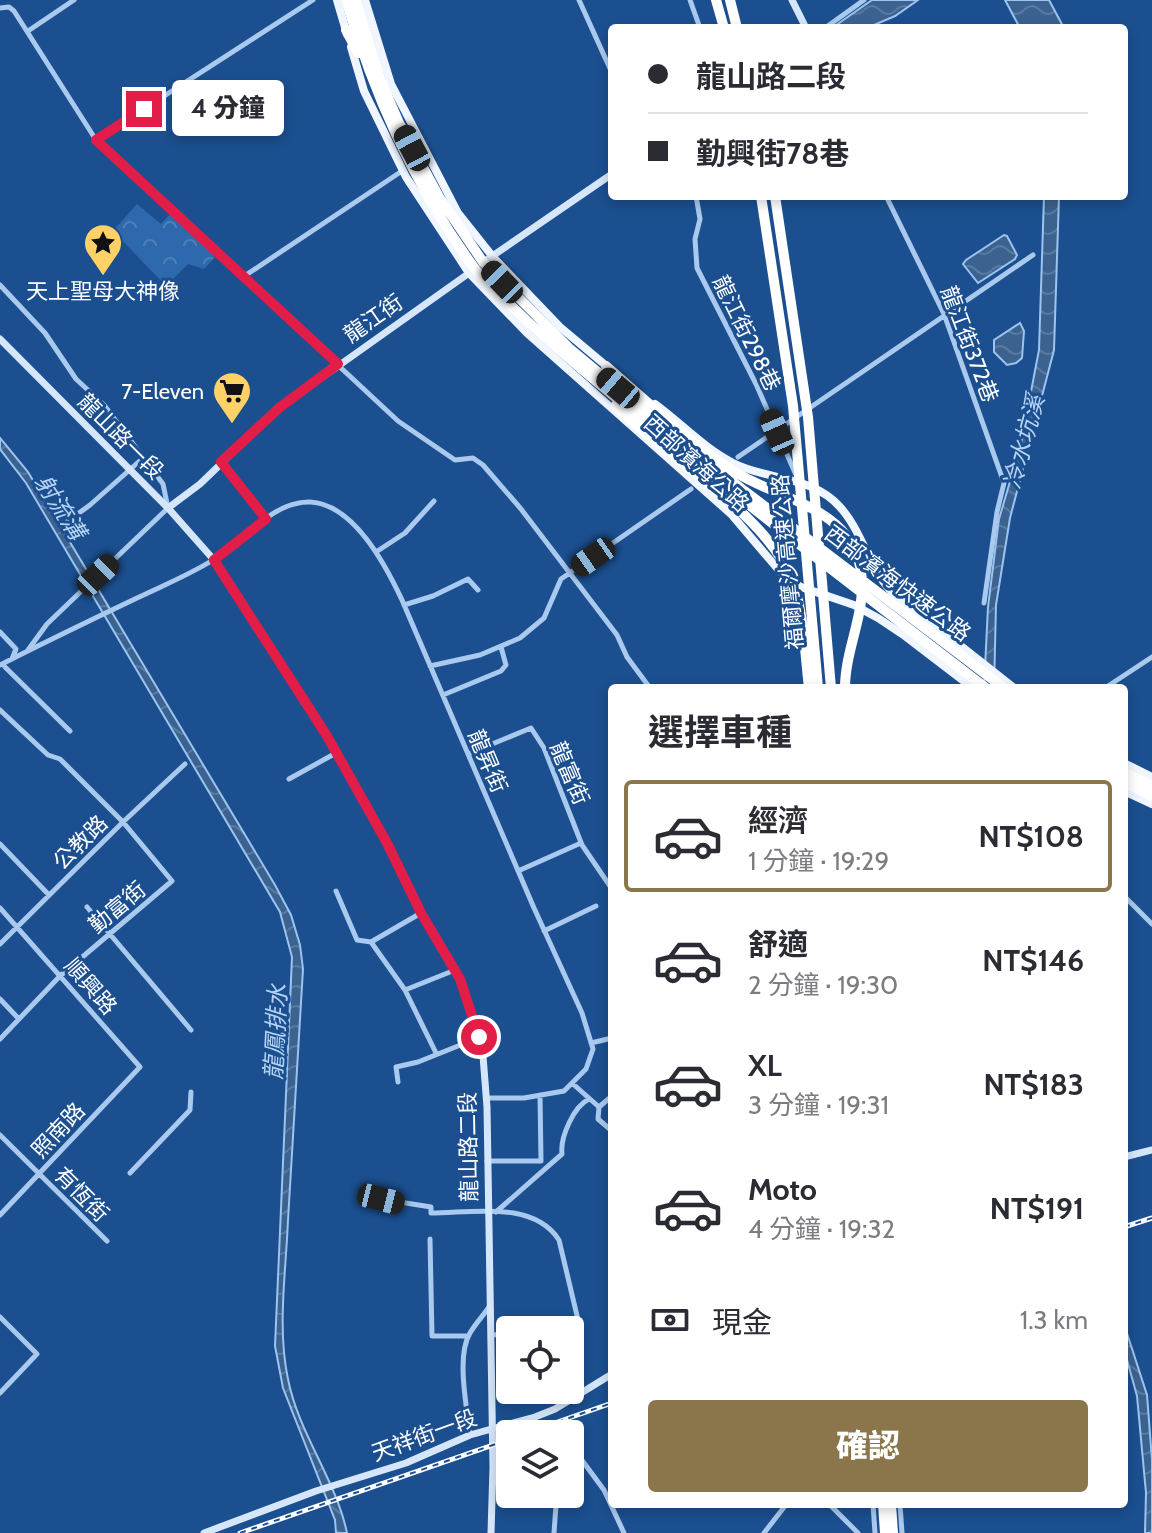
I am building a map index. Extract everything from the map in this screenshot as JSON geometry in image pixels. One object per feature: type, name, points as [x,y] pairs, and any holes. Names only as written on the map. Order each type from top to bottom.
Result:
[{"type":"highway","name":"西部濱海快速公路","points":[[346,0],[371,80],[429,200],[515,310],[597,370],[701,458],[1002,682]]},
{"type":"highway","name":"西部濱海快速公路","points":[[356,0],[381,81],[399,123],[444,207],[480,265]]},
{"type":"highway","points":[[716,0],[723,24]]},
{"type":"highway","points":[[730,0],[736,24]]},
{"type":"highway","points":[[346,30],[371,80]]},
{"type":"highway","name":"福爾摩沙高速公路","points":[[762,200],[793,406],[818,684]]},
{"type":"highway","name":"福爾摩沙高速公路","points":[[776,200],[808,417],[831,684]]},
{"type":"highway","points":[[597,370],[733,471],[814,507],[838,528],[851,545],[860,569],[861,602],[846,666],[845,684]]},
{"type":"highway","points":[[597,370],[635,426],[764,534],[786,567],[798,602],[808,684]]},
{"type":"highway","name":"西部濱海快速公路","points":[[597,370],[818,560],[973,683]]},
{"type":"highway","points":[[1128,774],[1152,786]]},
{"type":"highway","points":[[1128,784],[1152,796]]},
{"type":"highway","points":[[883,1508],[885,1533]]},
{"type":"highway","points":[[891,1508],[893,1533]]},
{"type":"main road","name":"西部濱海公路","points":[[337,0],[364,91],[403,171],[480,265],[527,333],[731,514],[783,575],[801,587],[854,605],[878,618],[973,683]]},
{"type":"main road","name":"西部濱海公路","points":[[365,0],[391,84],[458,213],[480,265],[560,327],[597,370],[720,456],[753,471],[797,481],[823,493],[840,506],[885,584],[972,660]]},
{"type":"main road","points":[[1128,765],[1152,777]]},
{"type":"main road","points":[[1128,793],[1152,804]]},
{"type":"street","points":[[28,31],[74,0]]},
{"type":"street","points":[[96,140],[313,0]]},
{"type":"street","points":[[579,0],[608,64]]},
{"type":"street","points":[[690,0],[699,24]]},
{"type":"street","points":[[792,0],[804,24]]},
{"type":"street","points":[[831,24],[864,0]]},
{"type":"street","points":[[0,8],[9,7],[14,11],[96,140],[414,434],[455,460],[473,458],[483,465],[521,509],[617,635],[627,657],[647,684]]},
{"type":"street","points":[[243,277],[403,171]]},
{"type":"street","name":"龍江街","points":[[168,508],[279,408],[608,177]]},
{"type":"street","name":"龍江街298巷","points":[[697,200],[700,219],[695,239],[697,268],[777,432],[797,481]]},
{"type":"street","name":"龍江街372巷","points":[[888,200],[944,314],[1004,483],[984,603]]},
{"type":"street","points":[[738,457],[1033,255]]},
{"type":"street","points":[[0,285],[45,333],[68,368],[104,405],[163,484],[168,508],[47,624],[28,650]]},
{"type":"street","name":"龍山路一段","points":[[0,339],[168,508],[214,560]]},
{"type":"street","points":[[68,521],[143,458]]},
{"type":"street","points":[[221,462],[266,519]]},
{"type":"street","points":[[430,666],[480,655],[520,638],[544,618],[557,586],[568,574],[691,489]]},
{"type":"street","points":[[376,552],[405,533],[434,501]]},
{"type":"street","name":"龍昇街","points":[[12,659],[214,560],[266,519],[293,505],[311,502],[330,507],[348,520],[376,552],[404,605],[582,1013],[591,1043]]},
{"type":"street","name":"龍山路二段","points":[[214,560],[336,753],[387,843],[421,913],[455,970],[479,1037],[487,1098],[491,1213],[491,1533]]},
{"type":"street","points":[[404,605],[433,596],[468,579],[478,590]]},
{"type":"street","points":[[0,632],[16,649],[12,659],[2,668],[70,731]]},
{"type":"street","points":[[443,695],[501,671],[506,665],[501,647]]},
{"type":"street","points":[[1111,684],[1152,657]]},
{"type":"street","points":[[0,710],[48,755],[60,759],[123,822]]},
{"type":"street","name":"龍富街","points":[[468,754],[531,728],[544,748],[581,843],[608,883]]},
{"type":"street","points":[[289,779],[336,753]]},
{"type":"street","name":"公教路","points":[[0,944],[185,764]]},
{"type":"street","name":"勤富街","points":[[0,1039],[60,976],[172,881],[123,822]]},
{"type":"street","points":[[518,871],[581,843]]},
{"type":"street","points":[[0,844],[49,895]]},
{"type":"street","points":[[336,891],[357,940],[371,942],[421,913]]},
{"type":"street","points":[[1128,900],[1152,924]]},
{"type":"street","points":[[544,931],[596,906]]},
{"type":"street","points":[[87,907],[191,1030]]},
{"type":"street","name":"順興路","points":[[0,908],[140,1067]]},
{"type":"street","points":[[371,942],[405,990],[436,1053]]},
{"type":"street","points":[[405,990],[455,970]]},
{"type":"street","points":[[0,999],[18,1018]]},
{"type":"street","points":[[398,1082],[396,1067],[418,1062],[479,1037]]},
{"type":"street","points":[[487,1098],[564,1091],[586,1069],[593,1049],[591,1043],[608,1039]]},
{"type":"street","name":"照南路","points":[[0,1215],[140,1067]]},
{"type":"street","points":[[573,1084],[599,1107]]},
{"type":"street","points":[[130,1173],[190,1110],[191,1092]]},
{"type":"street","points":[[487,1161],[541,1161],[540,1095]]},
{"type":"street","points":[[491,1213],[562,1154],[561,1143],[582,1102],[589,1099]]},
{"type":"street","points":[[608,1099],[599,1107],[598,1119],[608,1128]]},
{"type":"street","name":"有恆街","points":[[0,1135],[107,1241]]},
{"type":"street","points":[[1128,1156],[1152,1150]]},
{"type":"street","points":[[381,1199],[431,1207],[431,1213],[526,1215],[553,1231],[559,1240],[577,1316]]},
{"type":"street","points":[[430,1239],[432,1336],[468,1336]]},
{"type":"street","points":[[470,1435],[464,1378],[468,1336],[489,1307]]},
{"type":"street","points":[[0,1317],[37,1354],[0,1393]]},
{"type":"street","points":[[490,1335],[496,1335]]},
{"type":"street","name":"天祥街一段","points":[[204,1533],[316,1491],[406,1463],[470,1435],[555,1409],[608,1376]]},
{"type":"street","points":[[584,1463],[608,1499]]},
{"type":"street","points":[[554,1533],[556,1508]]},
{"type":"street","points":[[612,1508],[624,1533]]},
{"type":"street","points":[[764,1533],[783,1508]]},
{"type":"street","points":[[833,1508],[858,1533]]},
{"type":"street","points":[[873,1508],[875,1533]]},
{"type":"street","points":[[900,1508],[902,1533]]},
{"type":"green space","points":[[137,204],[161,224],[170,214],[216,256],[204,269],[188,264],[166,286],[113,231]]},
{"type":"water","points":[[872,0],[918,0],[876,24],[838,24]]},
{"type":"water","points":[[1005,0],[1049,0],[1062,24],[1018,24]]},
{"type":"water","name":"冷水坑溪","points":[[1044,200],[1059,200],[1054,350],[1010,518],[996,605],[994,684],[984,684],[988,607],[999,519],[1021,444],[1039,350]]},
{"type":"water","points":[[1004,235],[1017,255],[1015,259],[978,283],[963,264]]},
{"type":"water","points":[[1020,323],[1024,331],[1022,358],[1007,365],[994,352],[994,340]]},
{"type":"water","points":[[0,438],[28,472],[291,915],[303,969],[283,1340],[293,1399],[335,1494],[347,1533],[336,1533],[335,1520],[283,1388],[275,1346],[292,957],[280,912],[26,483],[0,449]]},
{"type":"water","points":[[1128,1336],[1147,1395],[1152,1460],[1152,1533],[1145,1533],[1146,1493],[1137,1396],[1128,1363]]},
{"type":"waterway","name":"龍鳳排水","points":[[94,587],[103,579]]},
{"type":"railway","points":[[1128,1226],[1152,1218]]},
{"type":"railway","points":[[563,1420],[608,1404]]},
{"type":"railway","points":[[240,1533],[496,1444]]},
{"type":"place","name":"天上聖母大神像","points":[[103,277]]},
{"type":"place","name":"7-Eleven","points":[[232,425]]},
{"type":"route","points":[[144,109],[96,140],[338,364],[279,408],[221,462],[266,519],[214,560],[327,736],[387,843],[421,913],[460,979],[479,1037]]},
{"type":"water label","name":"射流溝","points":[[60,507]]}]
